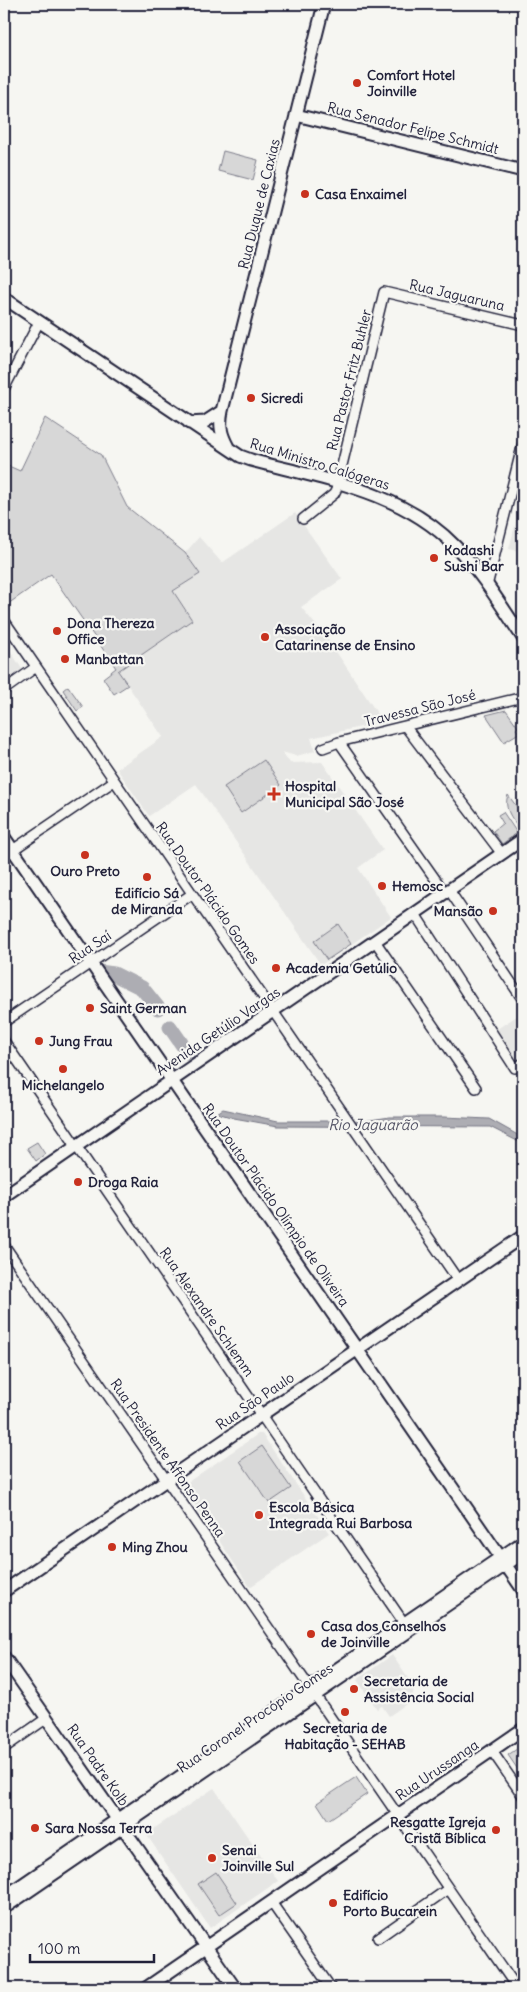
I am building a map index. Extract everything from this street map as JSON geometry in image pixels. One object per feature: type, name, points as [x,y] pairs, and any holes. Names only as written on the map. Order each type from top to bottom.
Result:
[{"type":"main road","name":"Rua Duque de Caxias","points":[[229,449],[220,426],[222,411],[324,4]]},
{"type":"main road","name":"Rua Senador Felipe Schmidt","points":[[296,115],[523,171]]},
{"type":"main road","name":"Rua Ministro Calógeras","points":[[4,298],[229,449],[251,460],[337,483],[389,500],[426,522],[454,545],[487,586],[523,638]]},
{"type":"main road","points":[[189,423],[205,422],[222,411]]},
{"type":"main road","name":"Rua Doutor Plácido Olímpio de Oliveira","points":[[4,837],[8,853],[91,963],[523,1590]]},
{"type":"main road","name":"Avenida Getúlio Vargas","points":[[4,1196],[523,839]]},
{"type":"main road","name":"Rua São Paulo","points":[[4,1591],[523,1236]]},
{"type":"main road","name":"Rua Coronel Procópio Gomes","points":[[4,1908],[120,1823],[503,1561],[523,1542]]},
{"type":"main road","name":"Rua Coronel Procópio Gomes","points":[[312,1691],[404,1623],[503,1561],[523,1552]]},
{"type":"main road","name":"Rua Padre Kolb","points":[[4,1657],[235,1988]]},
{"type":"main road","name":"Rua Urussanga","points":[[146,1988],[523,1729]]},
{"type":"main road","name":"Rua Coronel Procópio Gomes","points":[[4,1897],[120,1823]]},
{"type":"street","name":"Rua Jaguaruna","points":[[384,292],[523,325]]},
{"type":"street","name":"Rua Pastor Fritz Buhler","points":[[303,519],[334,494],[384,292]]},
{"type":"street","points":[[4,389],[39,322]]},
{"type":"street","points":[[487,586],[523,443]]},
{"type":"street","name":"Rua Doutor Plácido Gomes","points":[[4,620],[458,1280]]},
{"type":"street","points":[[4,690],[36,667]]},
{"type":"street","name":"Travessa São José","points":[[323,748],[339,742],[523,697]]},
{"type":"street","points":[[405,726],[502,854]]},
{"type":"street","points":[[339,742],[523,1000]]},
{"type":"street","points":[[8,853],[114,780]]},
{"type":"street","name":"Rua Saí","points":[[4,1022],[192,894]]},
{"type":"street","points":[[415,914],[515,1068],[523,1063]]},
{"type":"street","points":[[375,941],[476,1088]]},
{"type":"street","name":"Rua Alexandre Schlemm","points":[[4,1041],[404,1623]]},
{"type":"street","name":"Rua Presidente Affonso Penna","points":[[4,1245],[517,1988]]},
{"type":"street","points":[[4,1748],[47,1718]]},
{"type":"street","points":[[492,1751],[523,1796]]},
{"type":"street","points":[[378,1938],[448,1889]]},
{"type":"street","points":[[271,1902],[331,1988]]},
{"type":"shaded area","points":[[223,151],[258,160],[253,180],[218,171]]},
{"type":"shaded area","points":[[45,418],[101,455],[127,507],[185,553],[200,574],[173,591],[192,620],[118,671],[128,685],[114,694],[103,678],[116,668],[51,574],[5,606],[4,604],[4,464],[20,471]]},
{"type":"shaded area","points":[[523,494],[523,552],[509,549]]},
{"type":"shaded area","name":"Hospital Municipal São José","points":[[295,513],[342,579],[301,607],[329,641],[383,722],[311,738],[315,751],[296,756],[282,752],[290,763],[322,762],[383,850],[358,868],[391,917],[321,965],[196,784],[149,816],[117,769],[163,737],[118,671],[192,620],[173,591],[200,574],[185,553],[199,537],[222,563]]},
{"type":"shaded area","points":[[4,641],[22,669],[4,682]]},
{"type":"shaded area","points":[[68,686],[83,707],[77,711],[63,690]]},
{"type":"shaded area","points":[[506,710],[518,727],[516,729],[519,733],[504,742],[486,715]]},
{"type":"shaded area","points":[[264,760],[281,785],[241,813],[224,787]]},
{"type":"shaded area","points":[[508,795],[523,815],[523,829],[521,830],[508,810]]},
{"type":"shaded area","points":[[503,812],[517,833],[502,844],[493,831],[503,823],[498,815]]},
{"type":"shaded area","points":[[338,924],[351,944],[327,960],[314,941]]},
{"type":"shaded area","points":[[523,1012],[523,1059],[519,1062],[497,1029]]},
{"type":"shaded area","points":[[37,1142],[45,1154],[36,1161],[27,1148]]},
{"type":"shaded area","name":"Escola Básica Integrada Rui Barbosa","points":[[258,1434],[262,1434],[329,1533],[250,1587],[184,1488],[185,1484]]},
{"type":"shaded area","points":[[262,1446],[291,1488],[269,1503],[240,1461]]},
{"type":"shaded area","points":[[392,1655],[414,1687],[412,1700],[389,1716],[382,1706],[377,1709],[357,1680]]},
{"type":"shaded area","points":[[523,1745],[523,1777],[508,1755]]},
{"type":"shaded area","points":[[356,1777],[367,1794],[328,1820],[317,1803]]},
{"type":"shaded area","name":"Senai Joinville Sul","points":[[214,1788],[278,1881],[210,1928],[146,1834]]},
{"type":"shaded area","points":[[216,1872],[237,1903],[219,1915],[198,1884]]},
{"type":"water","name":"Rio Jaguarão","points":[[223,1109],[278,1121],[363,1121],[390,1117],[489,1119],[523,1138],[523,1144],[490,1127],[278,1126],[217,1113]]},
{"type":"waterway","name":"Rio Jaguarão","points":[[99,972],[114,974],[142,988],[158,1008]]},
{"type":"waterway","name":"Rio Jaguarão","points":[[170,1027],[188,1053]]},
{"type":"place","name":"Comfort Hotel Joinville","points":[[357,83]]},
{"type":"place","name":"Casa Enxaimel","points":[[305,194]]},
{"type":"place","name":"Sicredi","points":[[251,398]]},
{"type":"place","name":"Kodashi Sushi Bar","points":[[434,558]]},
{"type":"place","name":"Dona Thereza Office","points":[[57,631]]},
{"type":"place","name":"Associação Catarinense de Ensino","points":[[265,637]]},
{"type":"place","name":"Manbattan","points":[[65,659]]},
{"type":"place","name":"Hospital Municipal São José","points":[[274,794]]},
{"type":"place","name":"Ouro Preto","points":[[85,855]]},
{"type":"place","name":"Edifício Sá de Miranda","points":[[147,877]]},
{"type":"place","name":"Hemosc","points":[[382,886]]},
{"type":"place","name":"Mansão","points":[[493,911]]},
{"type":"place","name":"Academia Getúlio","points":[[276,968]]},
{"type":"place","name":"Saint German","points":[[90,1008]]},
{"type":"place","name":"Jung Frau","points":[[39,1041]]},
{"type":"place","name":"Michelangelo","points":[[63,1069]]},
{"type":"place","name":"Droga Raia","points":[[78,1182]]},
{"type":"place","name":"Escola Básica Integrada Rui Barbosa","points":[[259,1515]]},
{"type":"place","name":"Ming Zhou","points":[[112,1547]]},
{"type":"place","name":"Casa dos Conselhos de Joinville","points":[[311,1634]]},
{"type":"place","name":"Secretaria de Assistência Social","points":[[354,1689]]},
{"type":"place","name":"Secretaria de Habitação - SEHAB","points":[[345,1712]]},
{"type":"place","name":"Sara Nossa Terra","points":[[35,1828]]},
{"type":"place","name":"Resgatte Igreja Cristã Bíblica","points":[[496,1830]]},
{"type":"place","name":"Senai Joinville Sul","points":[[212,1858]]},
{"type":"place","name":"Edifício Porto Bucarein","points":[[333,1903]]}]
